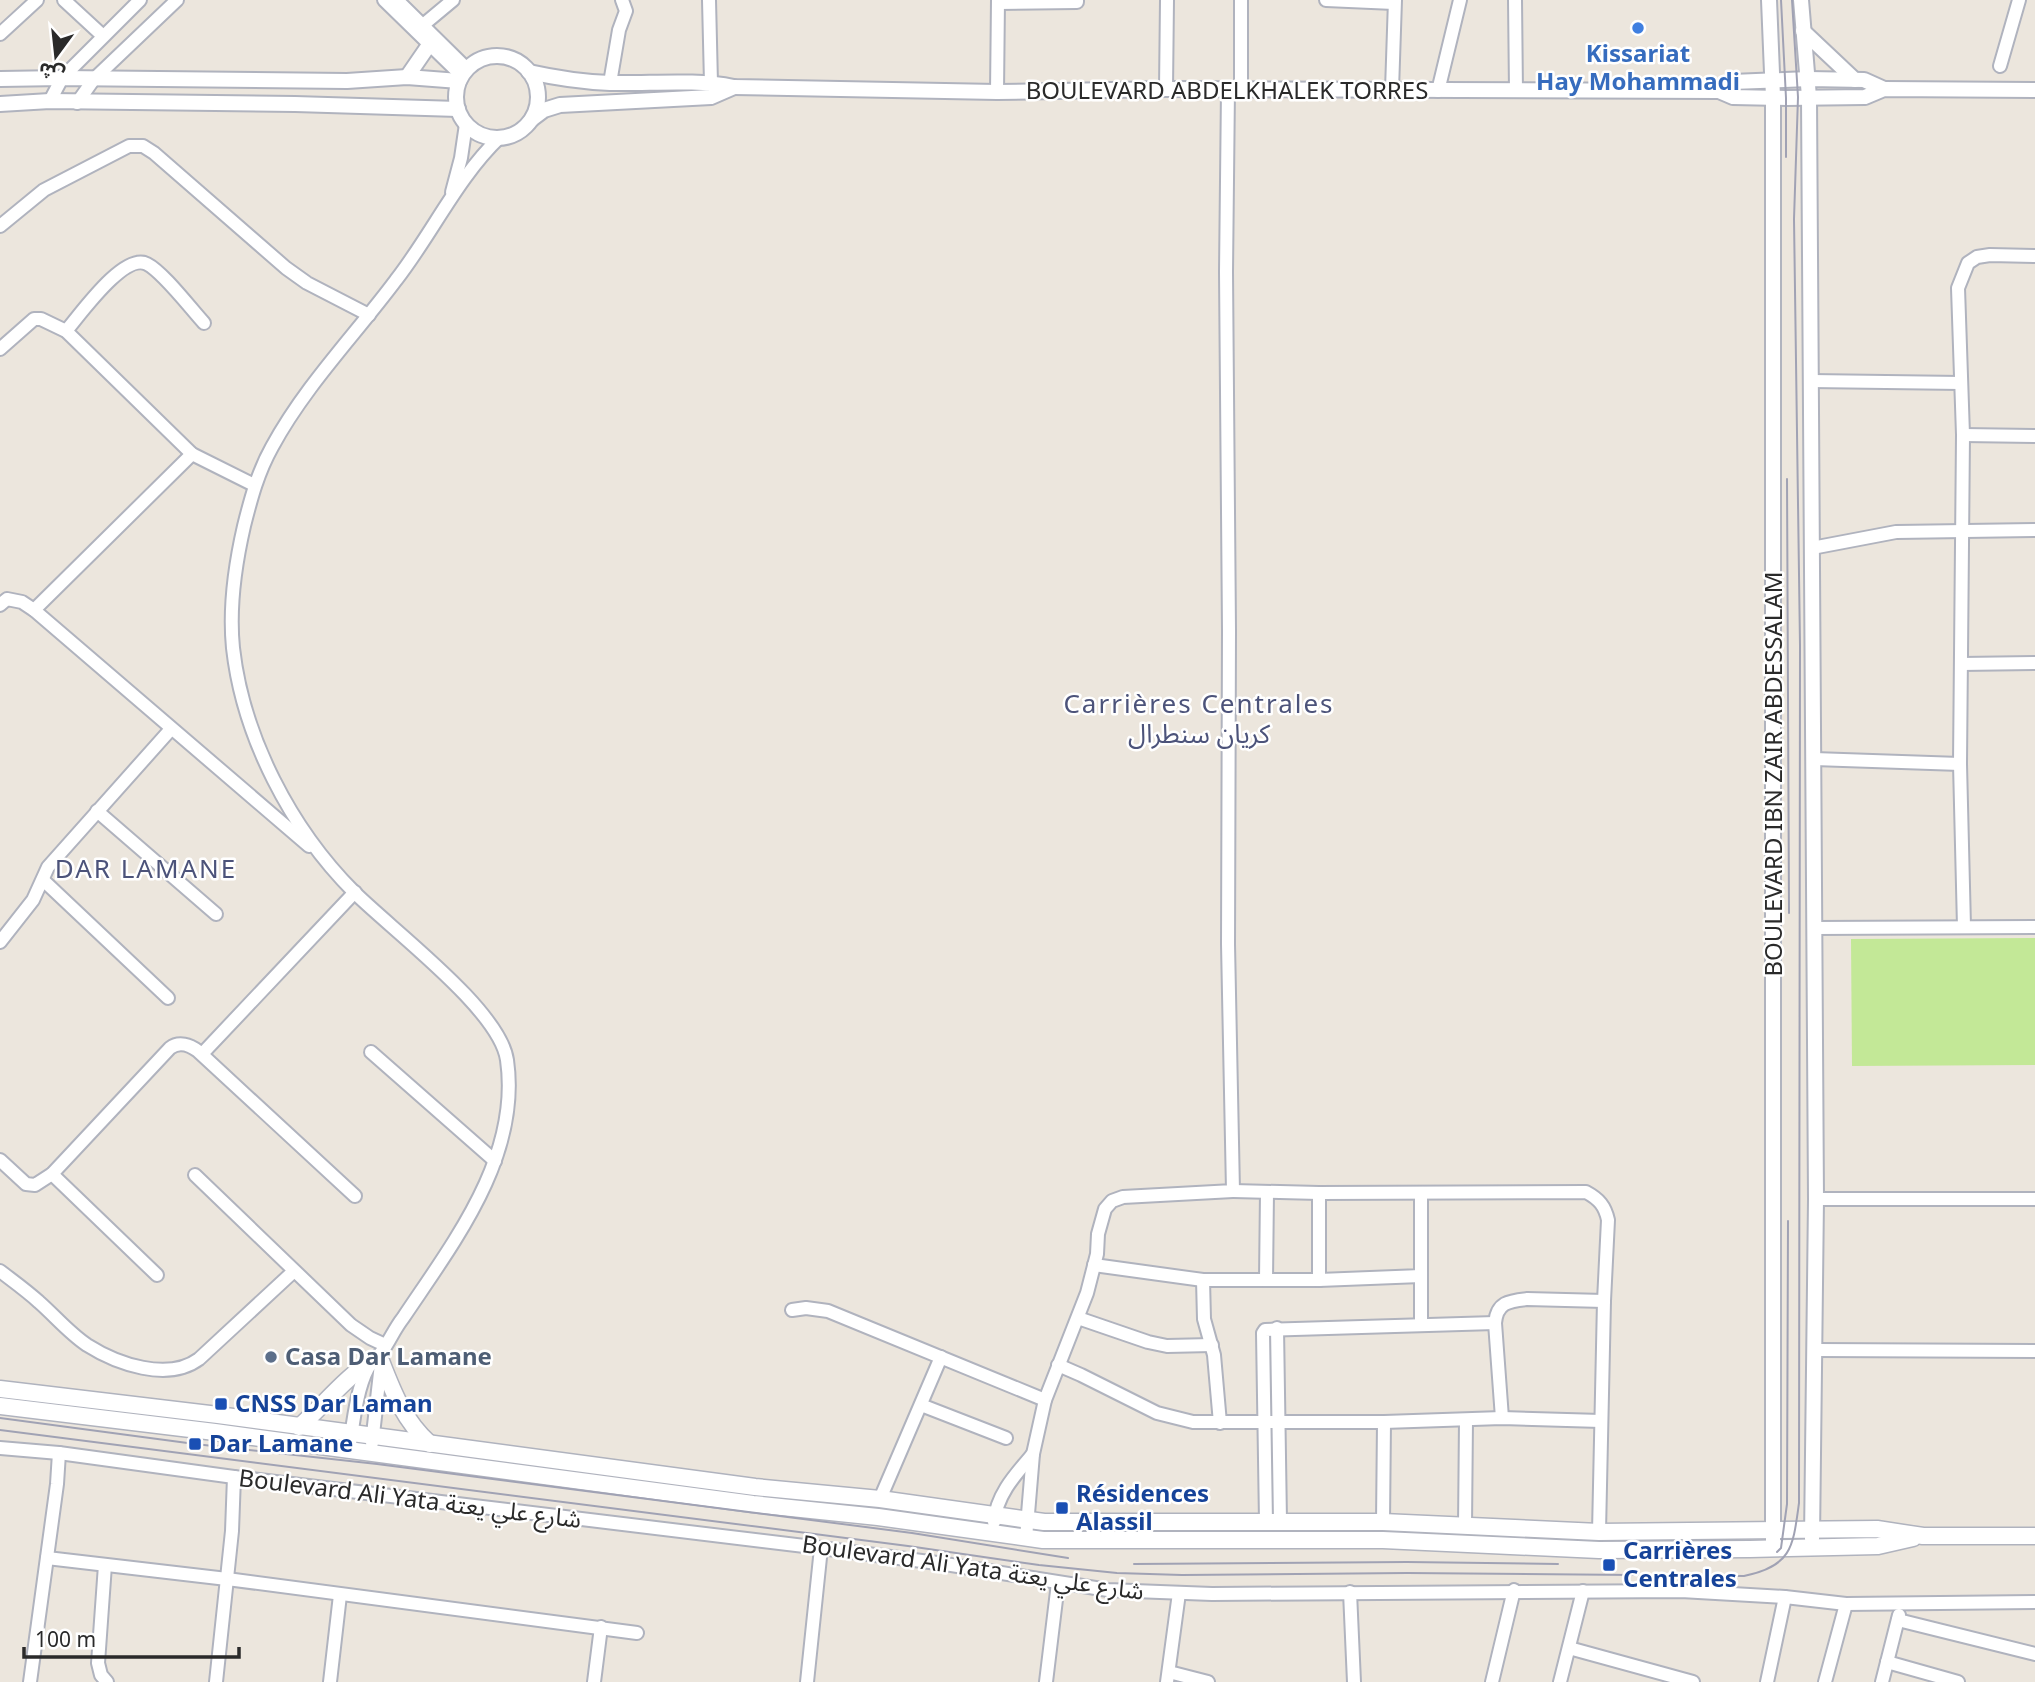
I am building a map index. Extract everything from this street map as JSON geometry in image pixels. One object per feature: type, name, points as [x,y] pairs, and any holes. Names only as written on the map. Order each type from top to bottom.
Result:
[{"type":"main road","points":[[299,1427],[355,1372],[381,1355],[391,1389],[407,1419],[430,1444]]},
{"type":"main road","name":"Boulevard Ali Yata شارع علي يعتة","points":[[0,1389],[755,1487],[880,1499],[1065,1523],[1383,1522],[1774,1539],[1812,1547],[1878,1546],[1923,1536]]},
{"type":"main road","name":"Boulevard Ali Yata شارع علي يعتة","points":[[0,1406],[753,1504],[1065,1541],[1383,1540],[1598,1550],[1750,1549],[1774,1539],[1813,1530],[1877,1529],[1923,1536],[2035,1536]]},
{"type":"street","points":[[0,34],[37,0]]},
{"type":"street","points":[[64,0],[103,36]]},
{"type":"street","points":[[50,101],[62,78],[140,0]]},
{"type":"street","points":[[77,103],[94,79],[177,0]]},
{"type":"street","points":[[384,0],[462,75]]},
{"type":"street","points":[[397,0],[423,25],[462,75]]},
{"type":"street","points":[[423,25],[453,0]]},
{"type":"street","points":[[610,83],[619,30],[626,11],[622,0]]},
{"type":"street","points":[[709,0],[711,83]]},
{"type":"street","points":[[997,92],[998,2],[1077,0]]},
{"type":"street","points":[[1166,89],[1167,0]]},
{"type":"street","points":[[1233,1191],[1228,944],[1226,272],[1241,0]]},
{"type":"street","points":[[1326,0],[1394,1],[1392,90]]},
{"type":"street","points":[[1438,91],[1460,0]]},
{"type":"street","points":[[1515,0],[1516,91]]},
{"type":"street","name":"BOULEVARD IBN ZAIR ABDESSALAM","points":[[1769,0],[1773,80],[1774,1539]]},
{"type":"street","name":"BOULEVARD IBN ZAIR ABDESSALAM","points":[[1801,0],[1809,79],[1814,759],[1816,1350],[1812,1547]]},
{"type":"street","points":[[2000,66],[2019,0]]},
{"type":"street","points":[[1803,31],[1855,80]]},
{"type":"street","points":[[407,77],[429,45]]},
{"type":"street","points":[[487,57],[510,58],[529,72],[538,94],[533,117],[526,126],[518,132],[500,137],[476,132],[466,124],[458,109],[456,95],[462,75],[476,61],[487,57]]},
{"type":"street","name":"BOULEVARD ABDELKHALEK TORRES","points":[[529,72],[566,80],[610,83],[711,83],[734,88],[997,92],[1166,89],[1719,91],[1733,97],[1865,97],[1884,89],[2035,90]]},
{"type":"street","points":[[0,79],[347,81],[462,75]]},
{"type":"street","name":"BOULEVARD ABDELKHALEK TORRES","points":[[1719,91],[1732,82],[1809,79],[1864,80],[1884,89]]},
{"type":"street","name":"BOULEVARD ABDELKHALEK TORRES","points":[[526,126],[538,114],[560,105],[692,99],[711,97],[734,88]]},
{"type":"street","points":[[0,104],[50,101],[458,109]]},
{"type":"street","points":[[450,201],[466,124]]},
{"type":"street","points":[[349,1450],[363,1382],[369,1366],[381,1355],[445,1255],[495,1161],[502,1142],[509,1089],[508,1060],[503,1043],[471,1000],[355,892],[327,861],[296,818],[276,785],[243,699],[233,646],[232,612],[240,546],[254,485],[288,418],[413,259],[483,153],[500,137]]},
{"type":"street","points":[[0,226],[44,190],[129,146],[143,146],[286,268],[307,283],[369,315]]},
{"type":"street","points":[[1964,927],[1961,764],[1963,435],[1958,288],[1968,263],[1977,257],[2035,256]]},
{"type":"street","points":[[66,331],[115,274],[135,262],[148,264],[158,272],[204,323]]},
{"type":"street","points":[[0,349],[34,319],[41,318],[66,331],[192,454],[254,485]]},
{"type":"street","points":[[1811,381],[1961,383]]},
{"type":"street","points":[[1963,435],[2035,436]]},
{"type":"street","points":[[34,610],[192,454]]},
{"type":"street","points":[[1812,548],[1896,532],[2035,530]]},
{"type":"street","points":[[0,605],[7,599],[15,599],[34,610],[327,861]]},
{"type":"street","points":[[1961,664],[2035,663]]},
{"type":"street","points":[[0,942],[33,900],[48,867],[171,729]]},
{"type":"street","points":[[1814,759],[1961,764]]},
{"type":"street","points":[[97,811],[216,914]]},
{"type":"street","points":[[43,880],[168,998]]},
{"type":"street","points":[[202,1054],[355,892]]},
{"type":"street","points":[[1814,928],[2035,928]]},
{"type":"street","points":[[0,1160],[30,1185],[35,1185],[52,1174],[173,1045],[187,1045],[202,1054],[355,1196]]},
{"type":"street","points":[[371,1052],[495,1161]]},
{"type":"street","points":[[52,1174],[157,1275]]},
{"type":"street","points":[[195,1175],[351,1325],[370,1338],[381,1355],[371,1454]]},
{"type":"street","points":[[1026,1538],[1033,1454],[1045,1400],[1079,1318],[1094,1265],[1105,1209],[1112,1201],[1123,1197],[1233,1191],[1586,1192],[1598,1199],[1606,1210],[1608,1220],[1599,1532]]},
{"type":"street","points":[[1266,1280],[1267,1192]]},
{"type":"street","points":[[1319,1193],[1319,1280]]},
{"type":"street","points":[[1420,1325],[1422,1193]]},
{"type":"street","points":[[1816,1199],[2035,1199]]},
{"type":"street","points":[[1094,1265],[1203,1280],[1319,1280],[1421,1276]]},
{"type":"street","points":[[0,1271],[36,1299],[69,1332],[89,1346],[134,1365],[155,1370],[171,1370],[190,1366],[199,1359],[294,1271]]},
{"type":"street","points":[[1203,1280],[1204,1319],[1212,1345],[1220,1423]]},
{"type":"street","points":[[1502,1418],[1495,1323],[1500,1307],[1527,1298],[1604,1301]]},
{"type":"street","points":[[792,1310],[806,1308],[828,1311],[1045,1400]]},
{"type":"street","points":[[1079,1318],[1167,1346],[1212,1345]]},
{"type":"street","points":[[1273,1522],[1272,1423],[1277,1328],[1495,1323]]},
{"type":"street","points":[[1816,1350],[2035,1351]]},
{"type":"street","points":[[880,1499],[942,1357]]},
{"type":"street","points":[[1058,1365],[1157,1413],[1193,1422],[1384,1422],[1502,1418],[1601,1421]]},
{"type":"street","points":[[921,1405],[1006,1438]]},
{"type":"street","points":[[1465,1526],[1466,1420]]},
{"type":"street","points":[[1383,1522],[1384,1422]]},
{"type":"street","name":"Boulevard Ali Yata شارع علي يعتة","points":[[0,1448],[821,1548],[1108,1590],[1179,1593],[1681,1591],[1785,1597],[1846,1604],[2035,1602]]},
{"type":"street","points":[[30,1682],[57,1484],[58,1453]]},
{"type":"street","points":[[992,1534],[1000,1498],[1010,1481],[1033,1454]]},
{"type":"street","points":[[216,1682],[228,1579],[234,1477]]},
{"type":"street","points":[[807,1682],[821,1548]]},
{"type":"street","points":[[47,1558],[637,1633]]},
{"type":"street","points":[[105,1565],[98,1663],[101,1675],[107,1682]]},
{"type":"street","points":[[1046,1682],[1058,1583]]},
{"type":"street","points":[[1492,1682],[1514,1590]]},
{"type":"street","points":[[1560,1682],[1583,1591]]},
{"type":"street","points":[[1350,1592],[1354,1682]]},
{"type":"street","points":[[1179,1593],[1168,1677],[1208,1682]]},
{"type":"street","points":[[330,1682],[340,1595]]},
{"type":"street","points":[[1767,1682],[1785,1597]]},
{"type":"street","points":[[1825,1682],[1846,1604]]},
{"type":"street","points":[[1882,1682],[1902,1604]]},
{"type":"street","points":[[1898,1620],[2035,1654]]},
{"type":"street","points":[[594,1682],[601,1627]]},
{"type":"street","points":[[1569,1648],[1693,1682]]},
{"type":"street","points":[[1887,1662],[1912,1675],[1950,1681]]},
{"type":"green space","points":[[2035,938],[2035,1065],[1852,1066],[1851,939]]},
{"type":"tram line","points":[[1781,0],[1786,157]]},
{"type":"tram line","points":[[0,1430],[1117,1573],[1744,1576],[1772,1567],[1781,1560],[1792,1543],[1799,1503],[1800,645],[1794,219],[1798,97],[1792,0]]},
{"type":"tram line","points":[[1787,479],[1789,913]]},
{"type":"tram line","points":[[1777,1552],[1781,1548],[1787,1504],[1788,1221]]},
{"type":"tram line","points":[[0,1418],[912,1533],[1068,1558]]},
{"type":"tram line","points":[[1134,1564],[1558,1564]]},
{"type":"place","name":"Kissariat Hay Mohammadi","points":[[1638,28]]},
{"type":"place","name":"Casa Dar Lamane","points":[[271,1357]]},
{"type":"place","name":"CNSS Dar Laman","points":[[221,1404]]},
{"type":"place","name":"Dar Lamane","points":[[195,1444]]},
{"type":"place","name":"Résidences Alassil","points":[[1062,1508]]},
{"type":"place","name":"Carrières Centrales","points":[[1609,1565]]},
{"type":"district","name":"Carrières Centrales كريان سنطرال","points":[[1199,719]]},
{"type":"district","name":"DAR LAMANE","points":[[146,869]]}]
